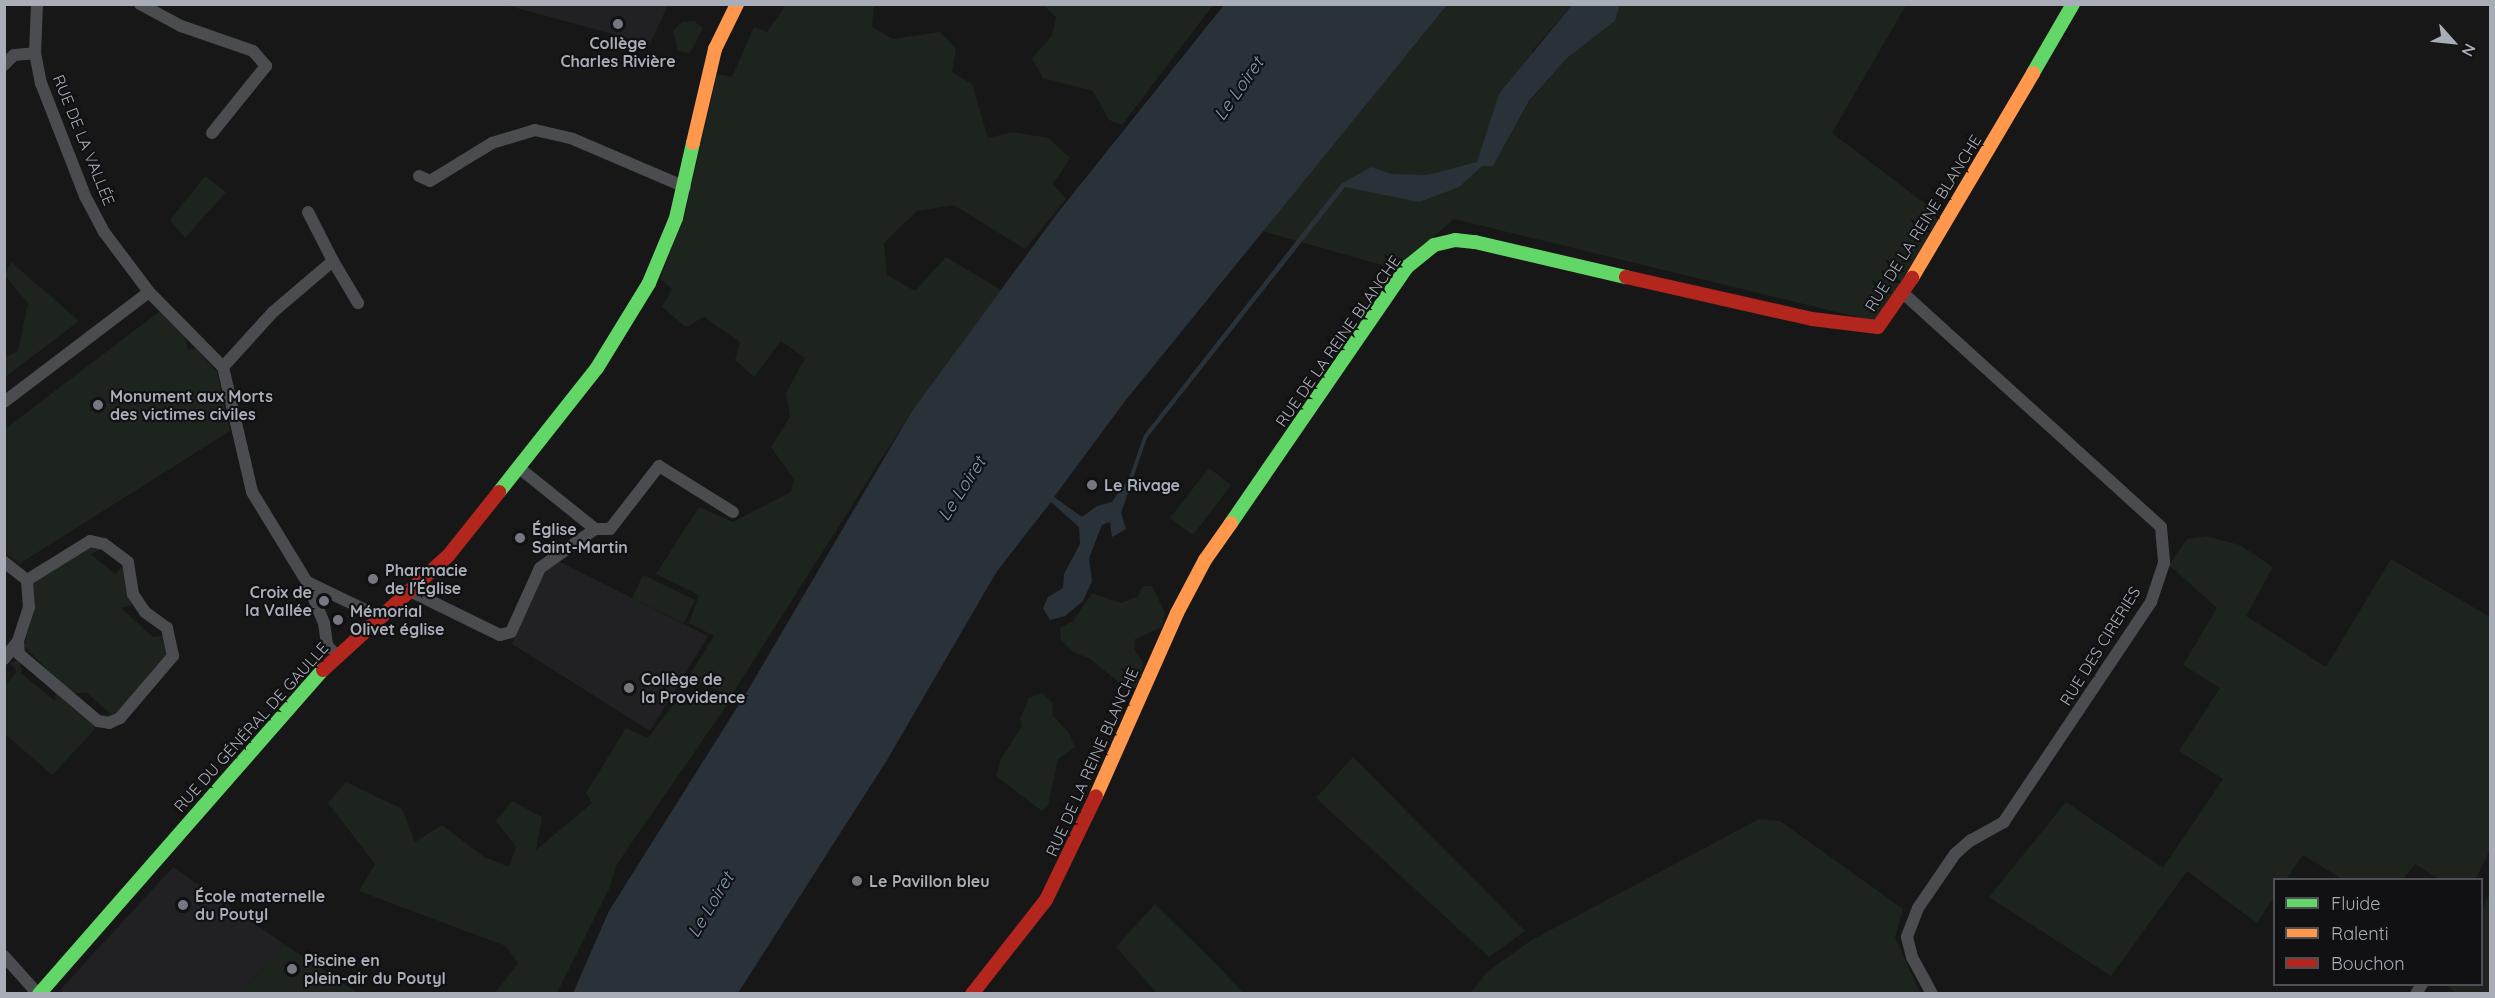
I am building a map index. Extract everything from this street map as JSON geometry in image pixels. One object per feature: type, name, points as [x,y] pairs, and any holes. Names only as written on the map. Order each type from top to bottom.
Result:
[{"type":"street","name":"RUE DE LA VALLÉE","points":[[37,4],[35,53],[41,83],[85,196],[104,232],[149,292],[223,367]]},
{"type":"street","points":[[140,4],[181,26],[253,51],[266,66],[212,133]]},
{"type":"street","name":"RUE DU GÉNÉRAL DE GAULLE","points":[[682,187],[705,44],[725,4]]},
{"type":"street","name":"RUE DU GÉNÉRAL DE GAULLE","points":[[38,993],[337,656],[378,616],[410,591],[448,556],[597,368],[649,283],[682,187],[715,49],[737,4]]},
{"type":"street","name":"RUE DE LA REINE BLANCHE","points":[[972,993],[1046,900],[1063,868],[1177,613],[1206,560],[1407,267],[1434,244],[1455,240],[1475,242],[1812,319],[1869,328],[1885,321],[1903,293],[2073,4]]},
{"type":"street","points":[[4,64],[9,54],[35,53]]},
{"type":"street","points":[[419,176],[430,181],[492,143],[535,130],[573,139],[682,187]]},
{"type":"street","points":[[308,212],[358,303]]},
{"type":"street","points":[[333,261],[273,312],[223,367],[252,492],[307,582],[324,623],[327,645],[337,656]]},
{"type":"street","points":[[4,402],[149,292]]},
{"type":"street","name":"RUE DES CIRERIES","points":[[1903,293],[2161,527],[2164,563],[2151,602],[2004,822],[1971,840],[1955,854],[1918,908],[1907,937],[1932,993]]},
{"type":"street","points":[[410,591],[500,635],[511,632],[540,568],[596,529],[610,529],[659,466],[733,512]]},
{"type":"street","points":[[518,468],[596,529]]},
{"type":"street","points":[[18,641],[19,654],[98,722],[109,723],[120,718],[173,657],[167,628],[145,612],[133,594],[128,562],[104,544],[90,541],[27,580]]},
{"type":"street","points":[[4,562],[27,580],[29,607],[18,641],[4,659]]},
{"type":"street","points":[[307,582],[378,616]]},
{"type":"street","points":[[4,956],[38,993]]},
{"type":"shaded area","points":[[1213,4],[1122,125],[1109,120],[1093,91],[1043,78],[1032,58],[1052,36],[1056,17],[1043,5]]},
{"type":"shaded area","name":"Collège Charles Rivière","points":[[505,5],[668,5],[650,44]]},
{"type":"shaded area","points":[[786,5],[874,5],[872,27],[893,39],[940,32],[956,49],[952,72],[972,84],[988,138],[1013,132],[1048,138],[1070,158],[1053,184],[1066,199],[1025,249],[954,205],[917,211],[884,243],[887,275],[915,291],[946,257],[1001,290],[912,411],[731,696],[688,678],[714,636],[689,623],[699,595],[656,574],[699,507],[733,522],[791,492],[794,479],[771,447],[790,417],[786,393],[805,358],[781,341],[754,377],[735,360],[740,342],[704,317],[686,327],[662,307],[672,289],[660,279],[685,213],[717,74],[732,77],[754,27],[767,32]]},
{"type":"shaded area","points":[[1447,5],[1572,5],[1533,50],[1493,166],[1529,102],[1567,58],[1615,21],[1620,5],[1906,5],[1832,133],[1940,215],[1878,322],[1454,219],[1396,269],[1262,231]]},
{"type":"shaded area","points":[[694,21],[703,28],[690,53],[678,51],[673,31],[682,22]]},
{"type":"shaded area","points":[[205,176],[226,192],[185,238],[170,220]]},
{"type":"shaded area","points":[[11,262],[79,321],[5,377],[5,357],[18,351],[28,303],[5,276]]},
{"type":"shaded area","points":[[160,311],[185,337],[188,350],[196,349],[217,372],[230,431],[19,564],[5,552],[5,429]]},
{"type":"shaded area","points":[[1209,468],[1231,485],[1193,535],[1170,518]]},
{"type":"shaded area","points":[[2206,536],[2240,545],[2273,567],[2246,616],[2326,667],[2391,559],[2490,617],[2490,849],[2476,878],[2437,878],[2415,864],[2404,878],[2340,878],[2303,855],[2287,878],[2273,878],[2273,899],[2257,923],[2187,871],[2111,976],[1989,897],[2066,802],[2163,868],[2223,779],[2179,751],[2220,688],[2183,665],[2217,608],[2169,565],[2187,539]]},
{"type":"shaded area","points":[[92,544],[103,549],[90,554],[115,574],[122,567],[125,571],[132,605],[121,608],[153,637],[166,635],[167,655],[113,718],[98,716],[111,714],[87,693],[71,693],[24,646],[34,607],[34,581]]},
{"type":"shaded area","name":"Collège de la Providence","points":[[556,560],[708,636],[650,731],[512,644],[537,580]]},
{"type":"shaded area","points":[[643,575],[695,600],[684,623],[632,598]]},
{"type":"shaded area","points":[[1143,586],[1152,586],[1165,613],[1162,627],[1135,639],[1134,649],[1143,663],[1140,683],[1136,688],[1126,688],[1090,659],[1072,651],[1061,640],[1060,628],[1073,621],[1092,593],[1121,603],[1138,596]]},
{"type":"shaded area","points":[[19,660],[22,674],[55,701],[56,688],[93,724],[95,729],[52,775],[5,734],[5,686],[17,671],[10,663]]},
{"type":"shaded area","points":[[1042,693],[1053,703],[1052,715],[1069,733],[1075,747],[1058,759],[1048,806],[1042,811],[996,776],[1001,759],[1022,726],[1020,719],[1029,698]]},
{"type":"shaded area","points":[[696,697],[727,705],[617,864],[609,889],[557,993],[495,993],[518,963],[506,946],[359,891],[375,864],[328,803],[346,782],[402,809],[415,842],[442,825],[484,857],[509,867],[516,847],[496,821],[512,801],[542,817],[536,850],[592,803],[586,793],[626,728],[648,738],[677,700]]},
{"type":"shaded area","points":[[1353,757],[1525,931],[1489,957],[1316,798]]},
{"type":"shaded area","points":[[1759,819],[1780,821],[1903,909],[1895,937],[1920,993],[1471,993],[1487,972],[1530,941]]},
{"type":"shaded area","name":"École maternelle du Poutyl","points":[[173,867],[284,944],[241,993],[65,994],[60,990]]},
{"type":"shaded area","points":[[2490,894],[2490,993],[2456,993],[2447,986],[2483,986],[2483,907]]},
{"type":"shaded area","points":[[1155,904],[1243,993],[1157,993],[1116,947]]},
{"type":"shaded area","name":"Piscine en plein-air du Poutyl","points":[[284,944],[358,993],[241,993]]},
{"type":"water","name":"Le Loiret","points":[[1224,5],[1447,5],[1125,401],[1054,497],[1082,517],[1097,506],[1112,502],[1130,475],[1144,435],[1341,184],[1371,167],[1391,174],[1427,175],[1477,162],[1499,94],[1572,5],[1620,5],[1615,21],[1567,58],[1529,101],[1493,166],[1482,166],[1459,187],[1419,202],[1345,187],[1147,438],[1121,513],[1126,529],[1112,537],[1110,522],[1102,525],[1089,558],[1092,581],[1083,601],[1065,616],[1050,620],[1043,608],[1048,597],[1063,588],[1064,574],[1080,544],[1079,527],[1051,502],[997,571],[887,760],[738,993],[573,993],[609,911],[748,690],[912,411],[1056,215]]},
{"type":"traffic: fast","points":[[2033,73],[2073,4]]},
{"type":"traffic: fast","points":[[499,492],[597,368],[649,283],[676,218],[693,143]]},
{"type":"traffic: fast","points":[[1231,523],[1407,267],[1434,245],[1455,240],[1475,242],[1626,277]]},
{"type":"traffic: fast","points":[[39,994],[323,670]]},
{"type":"traffic: slow","points":[[693,143],[715,49],[737,4]]},
{"type":"traffic: slow","points":[[1912,278],[2033,73]]},
{"type":"traffic: slow","points":[[1096,796],[1177,613],[1205,560],[1231,523]]},
{"type":"traffic: jam","points":[[1626,277],[1812,319],[1878,327],[1912,278]]},
{"type":"traffic: jam","points":[[323,670],[448,556],[499,492]]},
{"type":"traffic: jam","points":[[972,994],[1046,900],[1096,796]]},
{"type":"place","name":"Collège Charles Rivière","points":[[618,24]]},
{"type":"place","name":"Monument aux Morts des victimes civiles","points":[[98,405]]},
{"type":"place","name":"Le Rivage","points":[[1092,485]]},
{"type":"place","name":"Église Saint-Martin","points":[[520,538]]},
{"type":"place","name":"Pharmacie de l'Église","points":[[373,579]]},
{"type":"place","name":"Croix de la Vallée","points":[[324,601]]},
{"type":"place","name":"Mémorial Olivet église","points":[[338,620]]},
{"type":"place","name":"Collège de la Providence","points":[[629,688]]},
{"type":"place","name":"Le Pavillon bleu","points":[[857,881]]},
{"type":"place","name":"École maternelle du Poutyl","points":[[183,905]]},
{"type":"place","name":"Piscine en plein-air du Poutyl","points":[[292,969]]}]
